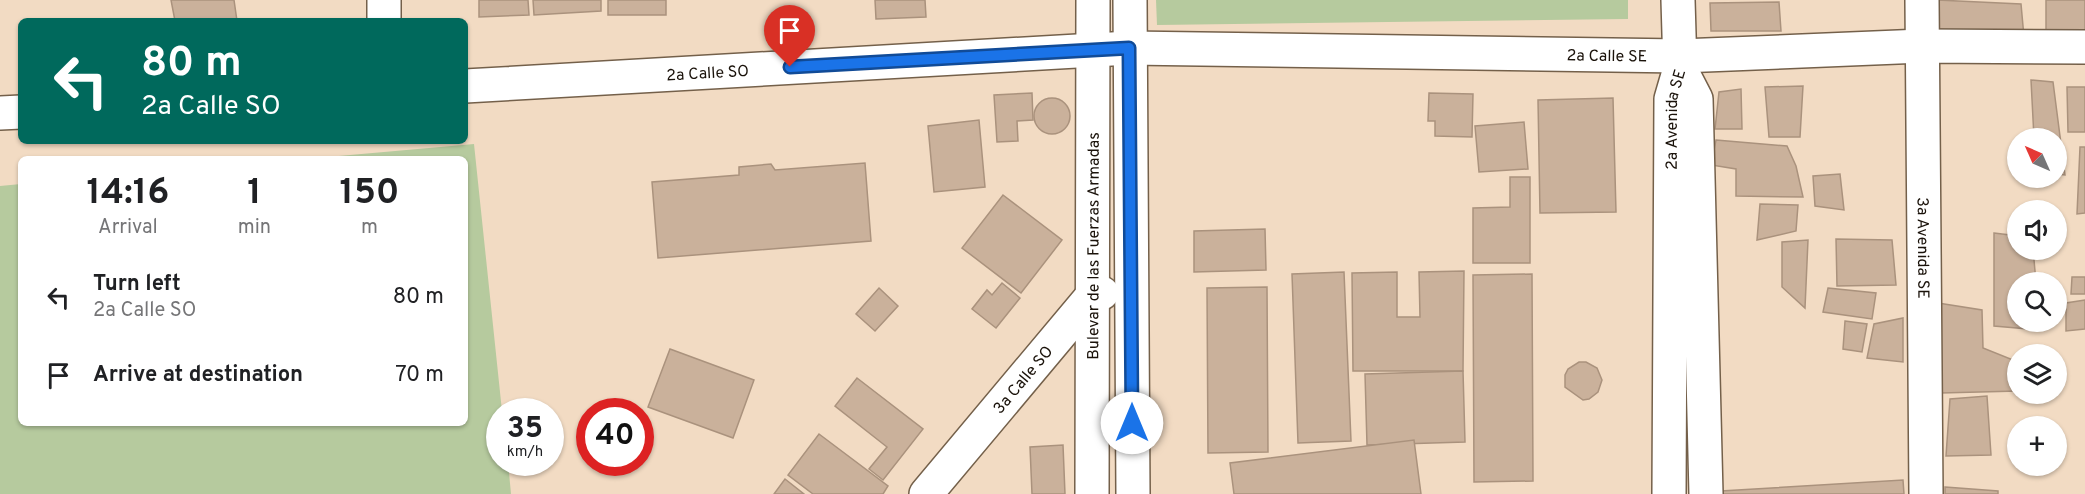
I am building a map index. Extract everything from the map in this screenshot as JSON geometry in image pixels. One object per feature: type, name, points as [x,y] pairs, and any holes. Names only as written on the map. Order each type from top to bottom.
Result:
[{"type":"street","points":[[384,0],[384,18]]},
{"type":"street","name":"Bulevar de las Fuerzas Armadas","points":[[1092,494],[1093,0]]},
{"type":"street","points":[[1130,0],[1133,494]]},
{"type":"street","name":"2a Avenida SE","points":[[1669,494],[1671,99],[1680,62],[1678,0]]},
{"type":"street","name":"3a Avenida SE","points":[[1922,0],[1926,494]]},
{"type":"street","name":"2a Calle SE","points":[[1129,48],[1680,62],[1922,46],[2085,47]]},
{"type":"street","name":"2a Calle SO","points":[[468,86],[1129,48]]},
{"type":"street","name":"2a Avenida SE","points":[[1680,62],[1696,99],[1706,494]]},
{"type":"street","points":[[0,113],[18,112]]},
{"type":"street","points":[[1092,296],[1131,282]]},
{"type":"street","name":"3a Calle SO","points":[[926,494],[1092,296]]},
{"type":"green space","points":[[1156,0],[1628,0],[1628,19],[1157,25]]},
{"type":"green space","points":[[474,144],[501,398],[486,398],[486,476],[509,476],[511,494],[0,494],[0,186],[18,184],[18,426],[468,426],[468,156],[339,156]]},
{"type":"building","points":[[171,0],[234,0],[237,18],[174,18]]},
{"type":"building","points":[[479,0],[528,0],[529,15],[479,17]]},
{"type":"building","points":[[533,0],[601,0],[601,11],[534,15]]},
{"type":"building","points":[[608,0],[666,0],[666,15],[608,15]]},
{"type":"building","points":[[875,0],[925,0],[926,17],[876,19]]},
{"type":"building","points":[[1937,0],[2021,4],[2024,37],[1937,35]]},
{"type":"building","points":[[2046,0],[2085,0],[2085,37],[2046,38]]},
{"type":"building","points":[[1779,2],[1781,31],[1711,31],[1710,3]]},
{"type":"building","points":[[2031,80],[2053,82],[2059,128],[2033,128]]},
{"type":"building","points":[[1803,86],[1800,137],[1769,137],[1765,87]]},
{"type":"building","points":[[2067,87],[2085,87],[2085,132],[2068,132]]},
{"type":"building","points":[[1741,89],[1742,129],[1715,129],[1719,92]]},
{"type":"building","points":[[1032,93],[1033,120],[1017,121],[1018,141],[997,142],[994,95]]},
{"type":"building","points":[[1429,93],[1473,94],[1472,137],[1435,136],[1435,121],[1428,121]]},
{"type":"building","points":[[1052,98],[1065,103],[1070,116],[1065,129],[1052,134],[1039,129],[1034,116],[1039,103]]},
{"type":"building","points":[[1613,98],[1616,212],[1540,213],[1538,100]]},
{"type":"building","points":[[979,120],[985,187],[934,192],[928,126]]},
{"type":"building","points":[[1524,122],[1528,169],[1479,172],[1475,126]]},
{"type":"building","points":[[1716,140],[1787,146],[1796,166],[1803,197],[1736,196],[1736,169],[1711,165]]},
{"type":"building","points":[[2080,147],[2085,147],[2085,213],[2077,214]]},
{"type":"building","points":[[865,163],[871,241],[658,258],[652,182],[739,175],[739,167],[771,164],[775,170]]},
{"type":"building","points":[[1840,174],[1844,210],[1815,206],[1813,176]]},
{"type":"building","points":[[1510,177],[1530,177],[1530,263],[1473,263],[1473,208],[1510,207]]},
{"type":"building","points":[[1003,195],[1062,240],[1021,293],[962,248]]},
{"type":"building","points":[[1760,204],[1798,205],[1796,231],[1757,240]]},
{"type":"building","points":[[1265,229],[1266,270],[1194,272],[1194,231]]},
{"type":"building","points":[[1994,233],[2007,235],[2007,260],[2034,260],[2035,272],[2007,272],[2007,327],[1994,326]]},
{"type":"building","points":[[1836,239],[1892,240],[1896,285],[1837,286]]},
{"type":"building","points":[[1808,240],[1805,308],[1782,287],[1782,242]]},
{"type":"building","points":[[1464,271],[1463,371],[1353,371],[1352,273],[1397,272],[1397,317],[1420,317],[1419,272]]},
{"type":"building","points":[[1344,272],[1351,441],[1298,443],[1292,274]]},
{"type":"building","points":[[1532,274],[1533,481],[1474,482],[1473,275]]},
{"type":"building","points":[[2072,277],[2085,277],[2085,294],[2071,294]]},
{"type":"building","points":[[1002,283],[1020,298],[996,328],[972,309],[987,290],[992,295]]},
{"type":"building","points":[[1267,287],[1268,452],[1208,453],[1207,288]]},
{"type":"building","points":[[879,288],[898,306],[875,331],[856,314]]},
{"type":"building","points":[[1828,288],[1876,293],[1872,319],[1823,312]]},
{"type":"building","points":[[2085,300],[2085,329],[2067,331],[2067,303]]},
{"type":"building","points":[[1938,303],[1982,310],[1983,348],[2007,358],[2007,391],[1941,393]]},
{"type":"building","points":[[1903,318],[1903,362],[1867,358],[1874,324]]},
{"type":"building","points":[[1845,321],[1867,324],[1862,352],[1843,349]]},
{"type":"building","points":[[670,349],[754,380],[733,438],[654,409],[654,398],[651,398]]},
{"type":"building","points":[[1579,362],[1586,362],[1597,368],[1602,380],[1598,392],[1589,399],[1583,400],[1565,387],[1565,375],[1568,369]]},
{"type":"building","points":[[1463,371],[1465,442],[1367,445],[1365,374]]},
{"type":"building","points":[[857,378],[923,429],[883,480],[869,469],[887,447],[835,406]]},
{"type":"building","points":[[1987,396],[1991,455],[1946,456],[1950,399]]},
{"type":"building","points":[[819,434],[888,486],[883,494],[813,494],[788,475]]},
{"type":"building","points":[[1414,440],[1421,494],[1234,494],[1230,463]]},
{"type":"building","points":[[1063,445],[1065,494],[1032,494],[1030,447]]},
{"type":"building","points":[[785,479],[804,494],[774,494]]},
{"type":"building","points":[[1903,480],[1904,494],[1721,494],[1721,491]]},
{"type":"building","points":[[1945,487],[1998,491],[1998,494],[1945,494]]},
{"type":"route","points":[[790,67],[1129,48],[1132,423]]}]
